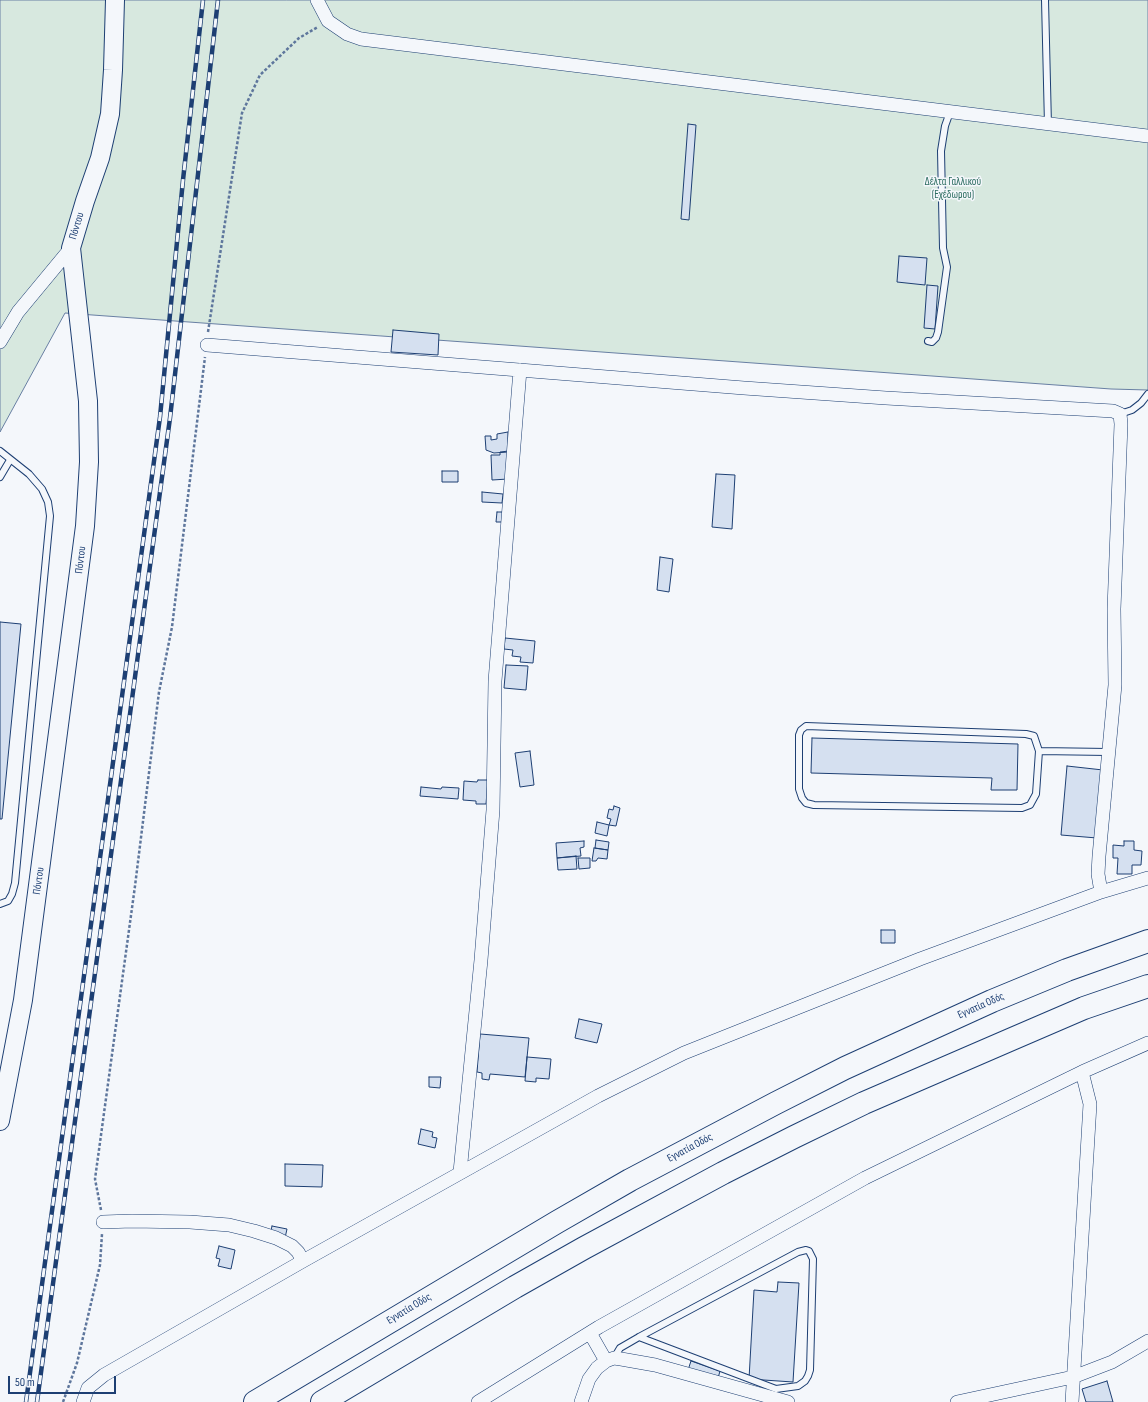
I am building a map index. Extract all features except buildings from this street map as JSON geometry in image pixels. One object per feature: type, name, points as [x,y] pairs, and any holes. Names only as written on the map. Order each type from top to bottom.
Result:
[{"type":"highway","name":"Εγνατία Οδός","points":[[255,1402],[556,1222],[630,1180],[776,1103],[845,1068],[992,1001],[1067,970],[1148,941]]},
{"type":"highway","points":[[322,1402],[515,1287],[584,1248],[794,1137],[864,1103],[990,1048],[1084,1008],[1148,986]]},
{"type":"street","name":"Πόντου","points":[[0,1121],[23,1000],[85,526],[89,462],[88,401],[71,248],[100,158],[110,114],[115,0]]},
{"type":"street","points":[[317,0],[328,21],[347,34],[361,39],[1148,136]]},
{"type":"street","points":[[0,342],[18,312],[71,248]]},
{"type":"street","points":[[206,345],[886,398],[1113,412],[1120,414],[1121,424],[1114,609],[1115,686],[1099,856],[1098,874],[1101,892]]},
{"type":"street","points":[[460,1172],[478,991],[493,810],[495,681],[520,370]]},
{"type":"street","points":[[83,1402],[88,1388],[104,1375],[460,1172],[598,1096],[684,1053],[920,959],[1101,892],[1148,878]]},
{"type":"street","points":[[478,1402],[590,1332],[865,1178],[1082,1072],[1148,1043]]},
{"type":"street","points":[[1072,1402],[1090,1104],[1082,1072]]},
{"type":"street","points":[[103,1222],[190,1222],[229,1226],[254,1231],[292,1246],[298,1252],[303,1261]]},
{"type":"street","points":[[590,1332],[610,1360]]},
{"type":"street","points":[[958,1402],[1073,1377],[1112,1362],[1148,1341]]},
{"type":"street","points":[[581,1402],[590,1379],[597,1368],[610,1360],[621,1358],[655,1365],[788,1402]]},
{"type":"lane","points":[[1045,0],[1048,124]]},
{"type":"lane","points":[[928,341],[932,342],[936,338],[938,332],[947,267],[943,248],[941,151],[945,126],[950,112]]},
{"type":"lane","points":[[1120,414],[1132,410],[1141,403],[1148,394]]},
{"type":"lane","points":[[0,451],[29,474],[42,489],[48,502],[50,516],[15,883],[8,901],[0,904]]},
{"type":"lane","points":[[0,477],[10,460]]},
{"type":"lane","points":[[806,726],[1026,734],[1034,736],[1040,751],[1036,794],[1030,805],[1022,808],[814,804],[806,802],[802,798],[799,789],[799,735],[801,730],[806,726]]},
{"type":"lane","points":[[1040,751],[1108,752]]},
{"type":"lane","points":[[610,1360],[620,1348],[639,1337],[798,1252],[806,1250],[809,1251],[813,1259],[810,1370],[805,1381],[798,1386],[776,1389],[639,1337]]},
{"type":"path","points":[[63,1402],[76,1363],[98,1272],[103,1222],[94,1179],[135,886],[159,692],[172,627],[206,345],[242,113],[260,75],[299,38],[328,21]]},
{"type":"green space","name":"Δέλτα Γαλλικού (Εχέδωρου)","points":[[0,0],[1148,0],[1148,390],[1111,389],[65,313],[0,432]]},
{"type":"railway","points":[[26,1402],[160,417],[183,180],[203,0]]},
{"type":"railway","points":[[37,1402],[170,418],[218,0]]}]
